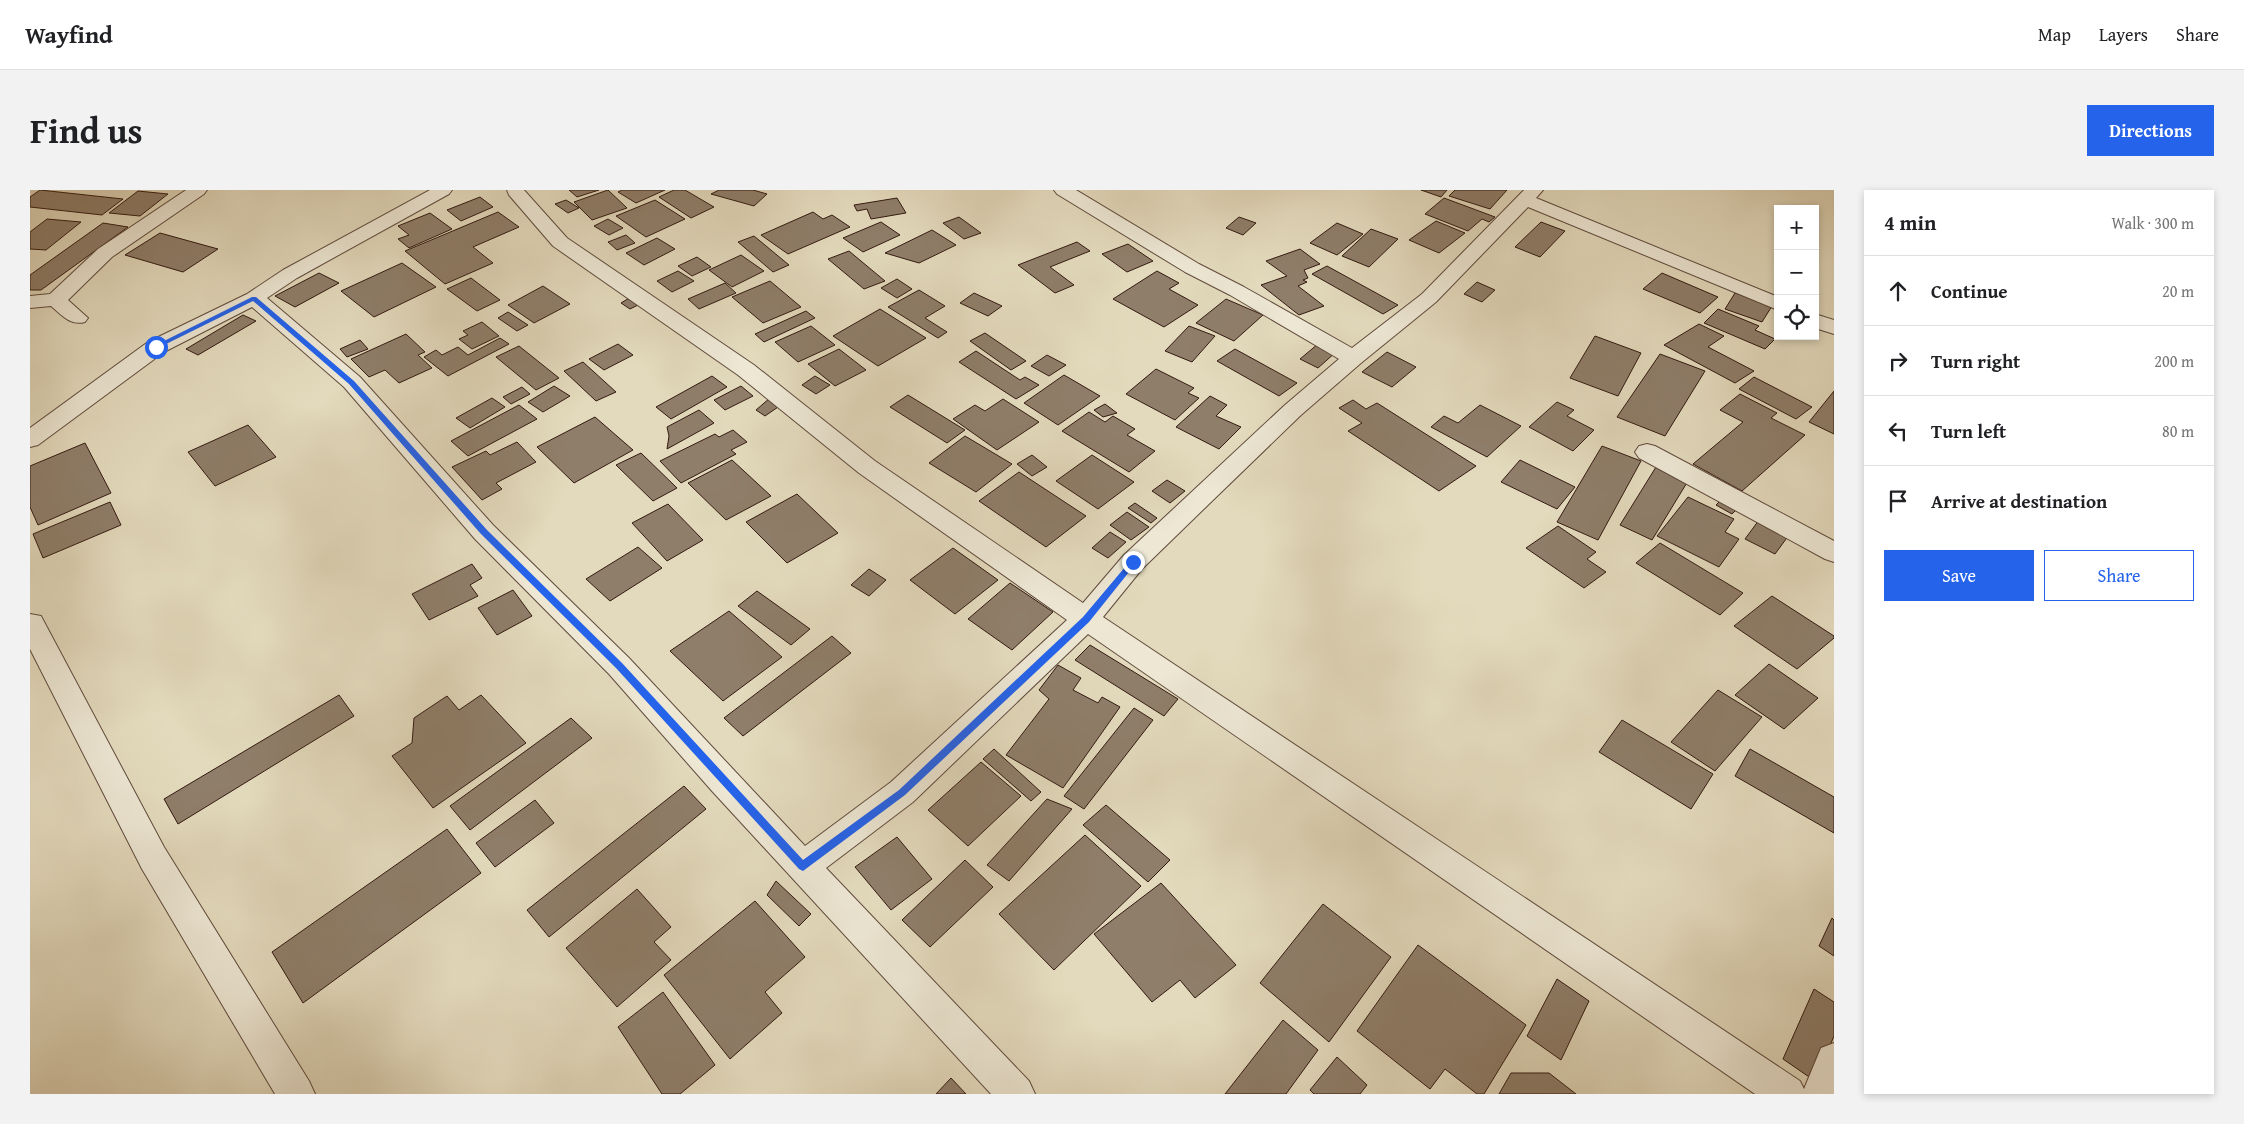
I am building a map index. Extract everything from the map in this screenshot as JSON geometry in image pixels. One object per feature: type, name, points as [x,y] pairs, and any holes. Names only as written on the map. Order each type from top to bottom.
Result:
[{"type":"street","points":[[30,302],[56,300],[105,253],[198,190]]},
{"type":"street","points":[[30,439],[156,347],[254,298],[290,274],[443,190]]},
{"type":"street","points":[[1063,190],[1192,268],[1237,291],[1353,358]]},
{"type":"street","points":[[515,191],[560,242],[746,370],[867,467],[1086,619],[1787,1094]]},
{"type":"street","points":[[803,866],[902,792],[1086,619],[1133,562],[1293,410],[1353,358],[1429,298],[1530,195],[1774,302]]},
{"type":"street","points":[[254,298],[352,382],[484,532],[619,666],[1016,1094]]},
{"type":"street","points":[[56,300],[78,318]]},
{"type":"street","points":[[1819,322],[1834,328]]},
{"type":"street","points":[[1647,452],[1834,552]]},
{"type":"street","points":[[31,624],[153,858],[296,1094]]},
{"type":"street","points":[[1820,1094],[1834,1061]]},
{"type":"building","points":[[40,190],[123,199],[102,215],[30,207],[30,197]]},
{"type":"building","points":[[569,190],[599,190],[577,197]]},
{"type":"building","points":[[608,190],[627,208],[592,220],[574,202]]},
{"type":"building","points":[[622,190],[665,190],[636,203],[618,192]]},
{"type":"building","points":[[674,190],[685,190],[714,207],[691,218],[659,197]]},
{"type":"building","points":[[719,190],[753,190],[767,194],[754,206],[711,194]]},
{"type":"building","points":[[1421,190],[1447,190],[1441,197]]},
{"type":"building","points":[[1455,190],[1507,190],[1490,209],[1449,196]]},
{"type":"building","points":[[138,191],[168,194],[140,216],[109,213]]},
{"type":"building","points":[[480,197],[493,207],[461,221],[447,210]]},
{"type":"building","points":[[897,198],[906,213],[871,219],[867,209],[857,211],[854,205]]},
{"type":"building","points":[[1444,198],[1495,217],[1489,222],[1482,219],[1468,231],[1425,214]]},
{"type":"building","points":[[566,200],[579,208],[568,213],[555,204]]},
{"type":"building","points":[[655,200],[685,219],[646,237],[616,216]]},
{"type":"building","points":[[498,212],[519,227],[473,247],[493,263],[445,284],[405,251]]},
{"type":"building","points":[[813,212],[823,219],[832,215],[850,227],[788,254],[761,235]]},
{"type":"building","points":[[430,213],[452,229],[409,248],[398,239],[409,235],[398,226]]},
{"type":"building","points":[[959,217],[981,233],[964,239],[943,223]]},
{"type":"building","points":[[1239,217],[1256,223],[1243,235],[1226,228]]},
{"type":"building","points":[[47,219],[81,222],[46,250],[30,249],[30,232]]},
{"type":"building","points":[[608,219],[623,228],[609,235],[594,226]]},
{"type":"building","points":[[1436,221],[1465,233],[1439,253],[1409,240]]},
{"type":"building","points":[[881,222],[900,235],[863,252],[843,238]]},
{"type":"building","points":[[1541,222],[1565,231],[1540,257],[1515,247]]},
{"type":"building","points":[[103,223],[128,227],[41,290],[30,290],[30,275]]},
{"type":"building","points":[[1337,223],[1363,234],[1337,255],[1310,243]]},
{"type":"building","points":[[1371,229],[1398,239],[1369,267],[1342,256]]},
{"type":"building","points":[[932,230],[956,245],[919,263],[885,253]]},
{"type":"building","points":[[160,233],[218,249],[183,272],[125,255]]},
{"type":"building","points":[[626,235],[635,243],[617,250],[608,242]]},
{"type":"building","points":[[754,236],[789,265],[773,272],[738,242]]},
{"type":"building","points":[[657,238],[675,249],[644,265],[626,253]]},
{"type":"building","points":[[1077,242],[1090,251],[1050,267],[1074,285],[1055,293],[1018,265]]},
{"type":"building","points":[[1128,244],[1153,261],[1127,272],[1102,254]]},
{"type":"building","points":[[1300,249],[1320,264],[1304,270],[1308,278],[1303,280],[1307,282],[1298,286],[1324,306],[1299,315],[1261,285],[1287,276],[1266,261]]},
{"type":"building","points":[[849,251],[885,281],[864,289],[828,259]]},
{"type":"building","points":[[741,255],[764,271],[732,287],[709,270]]},
{"type":"building","points":[[697,257],[711,267],[692,276],[678,266]]},
{"type":"building","points":[[402,263],[436,287],[374,317],[341,291]]},
{"type":"building","points":[[1327,266],[1398,305],[1383,314],[1312,274]]},
{"type":"building","points":[[678,271],[694,281],[672,292],[657,281]]},
{"type":"building","points":[[1157,271],[1179,283],[1169,289],[1198,305],[1164,327],[1113,299]]},
{"type":"building","points":[[319,273],[339,283],[295,307],[275,296]]},
{"type":"building","points":[[1662,273],[1718,297],[1700,313],[1643,289]]},
{"type":"building","points":[[471,278],[500,300],[477,311],[447,289]]},
{"type":"building","points":[[897,279],[912,289],[897,298],[881,288]]},
{"type":"building","points":[[770,281],[801,307],[763,323],[732,297]]},
{"type":"building","points":[[1477,282],[1495,290],[1482,302],[1464,294]]},
{"type":"building","points":[[725,283],[736,293],[699,309],[688,299]]},
{"type":"building","points":[[543,286],[570,304],[534,323],[508,305]]},
{"type":"building","points":[[919,290],[945,306],[925,318],[947,332],[938,338],[888,307]]},
{"type":"building","points":[[974,293],[1002,306],[988,316],[960,303]]},
{"type":"building","points":[[1735,293],[1772,306],[1762,322],[1725,309]]},
{"type":"building","points":[[631,297],[640,304],[630,309],[621,303]]},
{"type":"building","points":[[1226,299],[1263,315],[1234,341],[1196,323]]},
{"type":"building","points":[[880,309],[926,338],[878,366],[833,336]]},
{"type":"building","points":[[1718,309],[1759,326],[1755,330],[1774,340],[1765,349],[1704,323]]},
{"type":"building","points":[[806,311],[815,318],[764,342],[755,334]]},
{"type":"building","points":[[508,312],[528,325],[517,331],[498,318]]},
{"type":"building","points":[[243,315],[256,321],[198,355],[186,349]]},
{"type":"building","points":[[482,322],[499,336],[472,349],[459,339],[468,335],[463,331]]},
{"type":"building","points":[[1699,324],[1724,336],[1708,347],[1754,371],[1735,383],[1664,345]]},
{"type":"building","points":[[811,326],[835,345],[798,362],[775,342]]},
{"type":"building","points":[[1189,326],[1215,336],[1192,362],[1165,351]]},
{"type":"building","points":[[985,333],[1026,361],[1011,370],[970,341]]},
{"type":"building","points":[[406,334],[425,352],[418,355],[432,368],[399,383],[385,370],[369,377],[351,359]]},
{"type":"building","points":[[1595,336],[1641,353],[1618,396],[1570,378]]},
{"type":"building","points":[[500,338],[509,344],[448,376],[424,357],[436,350],[442,355],[458,347],[468,355]]},
{"type":"building","points":[[360,340],[368,349],[347,357],[340,349]]},
{"type":"building","points":[[618,344],[633,355],[604,370],[589,359]]},
{"type":"building","points":[[1318,344],[1336,352],[1318,368],[1300,359]]},
{"type":"building","points":[[519,346],[559,378],[536,390],[496,357]]},
{"type":"building","points":[[839,349],[866,370],[835,386],[808,364]]},
{"type":"building","points":[[1235,349],[1297,383],[1279,396],[1217,361]]},
{"type":"building","points":[[976,351],[1020,380],[1025,377],[1039,385],[1016,399],[959,362]]},
{"type":"building","points":[[1387,352],[1416,367],[1392,387],[1362,372]]},
{"type":"building","points":[[1660,354],[1705,371],[1665,436],[1617,417]]},
{"type":"building","points":[[1047,355],[1066,365],[1049,376],[1031,366]]},
{"type":"building","points":[[583,362],[616,392],[596,401],[564,371]]},
{"type":"building","points":[[1156,369],[1194,388],[1188,393],[1199,398],[1175,420],[1126,394]]},
{"type":"building","points":[[1064,375],[1100,396],[1058,425],[1024,403]]},
{"type":"building","points":[[712,376],[727,387],[671,419],[656,407]]},
{"type":"building","points":[[815,376],[830,385],[816,394],[802,385]]},
{"type":"building","points":[[1754,377],[1812,407],[1796,419],[1739,389]]},
{"type":"building","points":[[554,386],[570,396],[543,412],[528,402]]},
{"type":"building","points":[[741,386],[753,396],[725,410],[714,400]]},
{"type":"building","points":[[522,387],[530,394],[511,404],[503,397]]},
{"type":"building","points":[[1834,391],[1834,434],[1809,422]]},
{"type":"building","points":[[1740,394],[1777,413],[1771,418],[1805,435],[1742,491],[1693,464],[1743,422],[1720,410]]},
{"type":"building","points":[[908,395],[965,430],[947,443],[890,407]]},
{"type":"building","points":[[1210,396],[1227,405],[1216,416],[1241,427],[1219,449],[1176,427]]},
{"type":"building","points":[[492,398],[505,407],[470,428],[456,418]]},
{"type":"building","points":[[770,398],[781,405],[765,416],[756,410]]},
{"type":"building","points":[[1003,399],[1039,422],[997,450],[953,419],[975,405],[985,411]]},
{"type":"building","points":[[1353,400],[1366,409],[1377,403],[1476,466],[1439,491],[1348,431],[1362,423],[1339,408]]},
{"type":"building","points":[[1557,402],[1574,410],[1567,416],[1594,430],[1573,451],[1529,427]]},
{"type":"building","points":[[1105,404],[1117,413],[1103,417],[1094,410]]},
{"type":"building","points":[[519,405],[537,419],[468,456],[451,441]]},
{"type":"building","points":[[1480,405],[1521,426],[1487,457],[1431,427],[1444,416],[1458,423]]},
{"type":"building","points":[[699,410],[714,423],[667,449],[669,436],[667,427]]},
{"type":"building","points":[[1089,412],[1105,422],[1113,416],[1135,429],[1127,435],[1155,451],[1129,472],[1062,431]]},
{"type":"building","points":[[595,417],[633,450],[574,483],[537,447]]},
{"type":"building","points":[[248,425],[276,457],[215,486],[188,452]]},
{"type":"building","points":[[733,430],[747,442],[731,450],[736,454],[681,483],[660,461],[715,434],[719,437]]},
{"type":"building","points":[[965,436],[1012,464],[976,492],[929,463]]},
{"type":"building","points":[[517,442],[536,462],[496,483],[502,489],[482,500],[452,467],[486,451],[490,455]]},
{"type":"building","points":[[85,443],[111,493],[38,525],[30,507],[30,466]]},
{"type":"building","points":[[1602,446],[1641,461],[1598,540],[1557,522]]},
{"type":"building","points":[[641,453],[677,488],[653,501],[616,465]]},
{"type":"building","points":[[1032,455],[1047,467],[1032,476],[1017,464]]},
{"type":"building","points":[[1092,455],[1134,482],[1098,509],[1056,481]]},
{"type":"building","points":[[732,460],[771,496],[726,520],[688,483]]},
{"type":"building","points":[[1520,460],[1575,487],[1557,509],[1501,482]]},
{"type":"building","points":[[1656,467],[1688,481],[1652,540],[1620,525]]},
{"type":"building","points":[[1019,472],[1086,516],[1046,547],[979,501]]},
{"type":"building","points":[[1167,480],[1185,491],[1170,503],[1152,491]]},
{"type":"building","points":[[797,494],[838,533],[787,563],[746,522]]},
{"type":"building","points":[[1688,497],[1734,519],[1725,532],[1739,539],[1719,567],[1657,536]]},
{"type":"building","points":[[1723,498],[1739,507],[1732,514],[1716,505]]},
{"type":"building","points":[[110,502],[121,525],[43,558],[33,534]]},
{"type":"building","points":[[1135,503],[1157,518],[1151,523],[1128,508]]},
{"type":"building","points":[[668,504],[703,540],[667,561],[632,523]]},
{"type":"building","points":[[1127,512],[1149,527],[1131,540],[1110,525]]},
{"type":"building","points":[[1759,520],[1789,535],[1775,554],[1745,539]]},
{"type":"building","points":[[1558,526],[1596,552],[1587,559],[1606,572],[1584,588],[1526,548]]},
{"type":"building","points":[[1110,532],[1126,542],[1108,558],[1092,548]]},
{"type":"building","points":[[1660,543],[1743,593],[1720,615],[1636,563]]},
{"type":"building","points":[[638,547],[662,568],[610,601],[586,579]]},
{"type":"building","points":[[953,548],[998,580],[955,614],[910,580]]},
{"type":"building","points":[[472,564],[482,578],[470,585],[478,596],[429,620],[412,594]]},
{"type":"building","points":[[869,569],[886,580],[869,596],[851,585]]},
{"type":"building","points":[[1010,583],[1053,612],[1012,650],[968,619]]},
{"type":"building","points":[[513,590],[532,616],[497,635],[478,608]]},
{"type":"building","points":[[757,591],[810,629],[791,645],[738,606]]},
{"type":"building","points":[[1772,596],[1834,636],[1797,669],[1734,626]]},
{"type":"building","points":[[729,611],[782,657],[723,701],[670,651]]},
{"type":"building","points":[[832,636],[851,653],[743,736],[724,718]]},
{"type":"building","points":[[1090,645],[1178,699],[1164,716],[1075,660]]},
{"type":"building","points":[[1769,664],[1818,698],[1784,729],[1735,695]]},
{"type":"building","points":[[1058,665],[1081,678],[1073,690],[1098,703],[1102,697],[1120,707],[1063,788],[1006,755],[1049,699],[1039,690]]},
{"type":"building","points":[[1718,690],[1762,717],[1715,771],[1671,742]]},
{"type":"building","points":[[339,695],[354,716],[178,824],[164,799]]},
{"type":"building","points":[[481,695],[526,743],[433,808],[392,756],[412,743],[414,718],[447,696],[459,710]]},
{"type":"building","points":[[1134,708],[1153,720],[1084,809],[1064,796]]},
{"type":"building","points":[[571,718],[592,738],[470,830],[450,806]]},
{"type":"building","points":[[1622,720],[1713,774],[1691,809],[1599,752]]},
{"type":"building","points":[[994,749],[1041,792],[1031,801],[983,759]]},
{"type":"building","points":[[1750,749],[1834,797],[1834,833],[1735,776]]},
{"type":"building","points":[[981,762],[1021,796],[968,846],[928,810]]},
{"type":"building","points":[[684,786],[706,809],[549,937],[527,910]]},
{"type":"building","points":[[1047,799],[1072,809],[1009,881],[987,865]]},
{"type":"building","points":[[535,800],[554,823],[495,867],[476,843]]},
{"type":"building","points":[[1106,805],[1170,860],[1148,882],[1083,825]]},
{"type":"building","points":[[447,829],[481,873],[303,1003],[272,952]]},
{"type":"building","points":[[1085,835],[1141,886],[1054,970],[999,914]]},
{"type":"building","points":[[897,837],[932,879],[891,910],[855,867]]},
{"type":"building","points":[[965,860],[993,887],[930,947],[902,920]]},
{"type":"building","points":[[776,881],[811,914],[799,926],[767,895]]},
{"type":"building","points":[[1161,883],[1236,965],[1195,998],[1180,980],[1152,1002],[1094,934]]},
{"type":"building","points":[[637,889],[671,927],[654,942],[671,960],[617,1007],[566,948]]},
{"type":"building","points":[[755,901],[805,957],[765,992],[782,1013],[730,1059],[664,975]]},
{"type":"building","points":[[1323,904],[1391,957],[1329,1042],[1260,983]]},
{"type":"building","points":[[1832,918],[1834,920],[1834,956],[1819,946]]},
{"type":"building","points":[[1418,945],[1526,1025],[1484,1094],[1477,1094],[1445,1069],[1430,1089],[1357,1031]]},
{"type":"building","points":[[1557,979],[1589,1001],[1561,1060],[1527,1036]]},
{"type":"building","points":[[1814,989],[1834,1002],[1834,1036],[1815,1081],[1783,1059]]},
{"type":"building","points":[[663,992],[715,1065],[680,1094],[662,1094],[618,1027]]},
{"type":"building","points":[[1283,1020],[1318,1050],[1286,1094],[1225,1094]]},
{"type":"building","points":[[1337,1057],[1367,1085],[1360,1094],[1314,1094],[1310,1090]]},
{"type":"building","points":[[1511,1073],[1549,1073],[1576,1094],[1499,1094]]},
{"type":"building","points":[[951,1078],[966,1094],[936,1094]]},
{"type":"route","points":[[156,347],[254,298],[352,382],[484,532],[619,666],[803,866],[902,792],[1086,619],[1133,562]]}]
